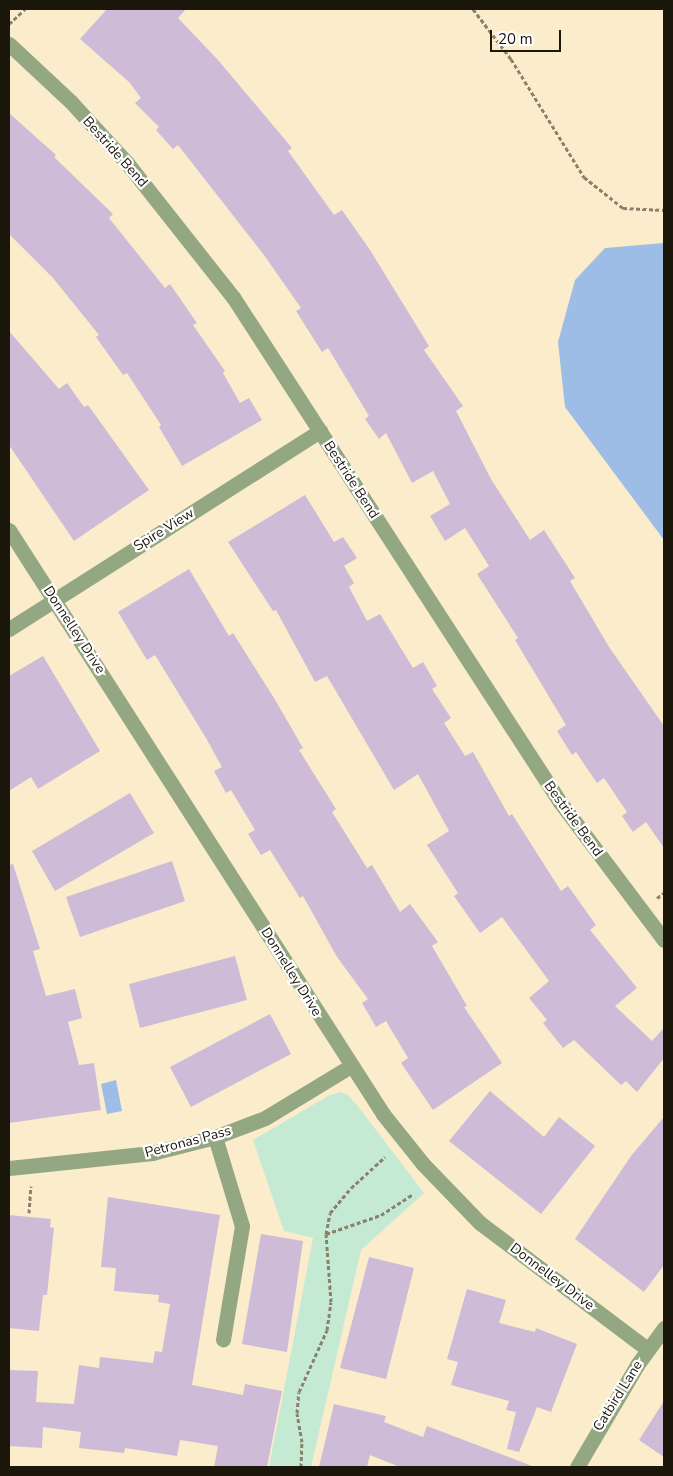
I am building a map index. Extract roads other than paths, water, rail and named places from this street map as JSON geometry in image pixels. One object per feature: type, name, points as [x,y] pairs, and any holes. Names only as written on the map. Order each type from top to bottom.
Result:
[{"type":"street","name":"Bestride Bend","points":[[9,44],[70,102],[162,204],[233,297],[560,802],[664,940]]},
{"type":"street","name":"Spire View","points":[[9,629],[320,431]]},
{"type":"street","name":"Donnelley Drive","points":[[9,530],[351,1066],[423,1164],[480,1222],[647,1349]]},
{"type":"street","name":"Petronas Pass","points":[[9,1168],[152,1153],[215,1137],[264,1118],[351,1066]]},
{"type":"street","points":[[215,1137],[242,1226],[223,1339]]},
{"type":"street","name":"Catbird Lane","points":[[577,1467],[647,1349],[664,1328]]},
{"type":"water","points":[[664,243],[664,540],[565,407],[558,342],[575,280],[605,248]]},
{"type":"water","points":[[116,1080],[122,1111],[107,1114],[101,1084]]}]
